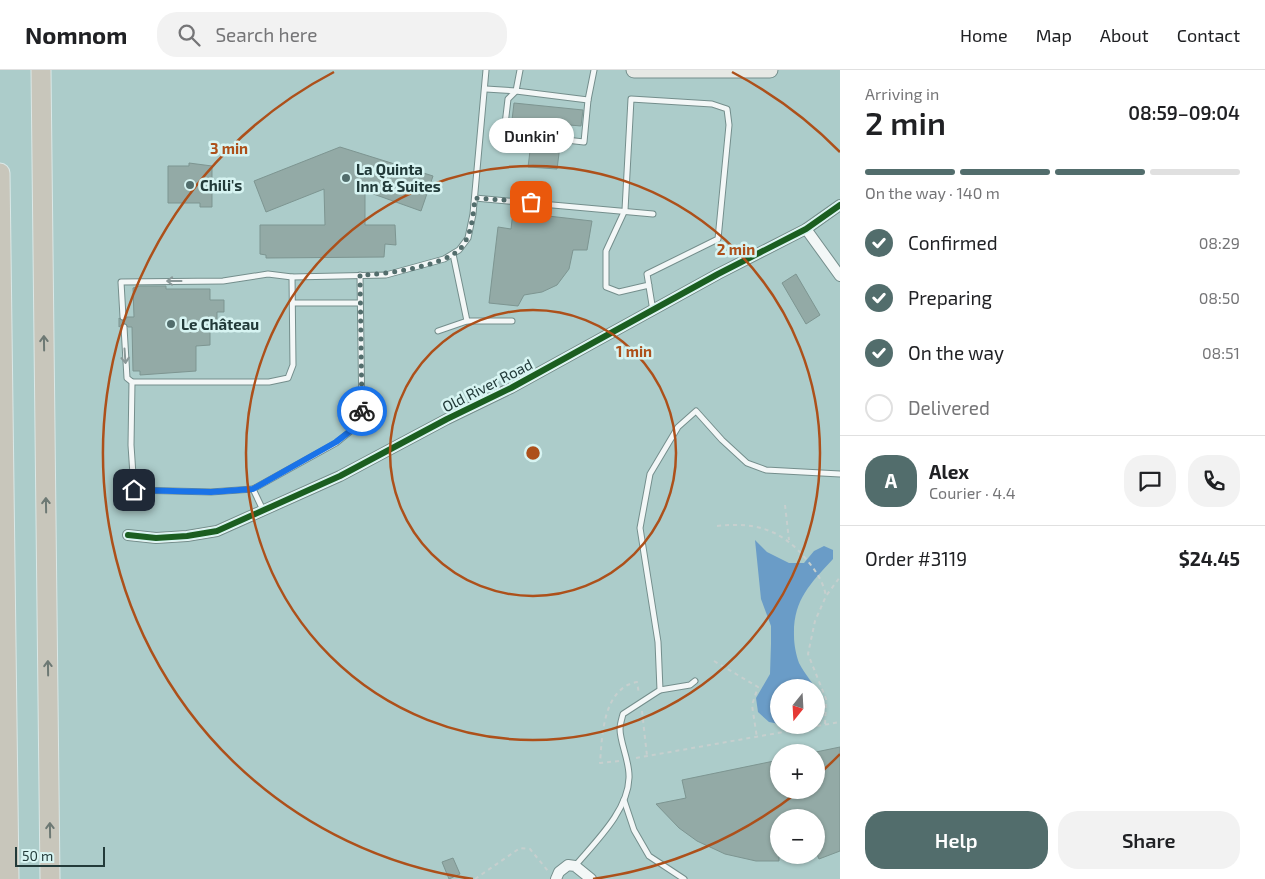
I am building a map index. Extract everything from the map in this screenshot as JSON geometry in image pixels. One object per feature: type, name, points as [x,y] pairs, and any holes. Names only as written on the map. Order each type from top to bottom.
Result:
[{"type":"highway","points":[[41,70],[50,879]]},
{"type":"highway","points":[[0,173],[7,879]]},
{"type":"highway","points":[[0,840],[7,879]]},
{"type":"main road","points":[[634,70],[770,70]]},
{"type":"street","name":"Old River Road","points":[[128,535],[156,538],[187,536],[217,531],[340,476],[447,419],[512,388],[653,312],[718,274],[806,229],[840,206]]},
{"type":"street","points":[[806,229],[840,276]]},
{"type":"street","points":[[552,875],[568,865],[575,866],[591,879]]},
{"type":"lane","points":[[123,317],[121,282],[223,281],[268,274],[292,277],[386,274],[444,259],[459,250],[468,238],[475,198],[486,89],[486,70]]},
{"type":"lane","points":[[520,70],[516,91],[508,99],[504,133],[584,142],[588,100],[594,70]]},
{"type":"lane","points":[[486,89],[588,100]]},
{"type":"lane","points":[[649,286],[619,292],[606,287],[606,251],[625,210],[631,99],[712,104],[727,109],[729,126],[718,239],[647,274],[649,286],[653,312]]},
{"type":"lane","points":[[475,198],[653,214]]},
{"type":"lane","points":[[453,254],[467,321]]},
{"type":"lane","points":[[132,382],[131,445],[134,490],[211,492],[253,489],[336,442],[362,422],[360,275]]},
{"type":"lane","points":[[124,327],[127,378],[132,382],[269,382],[288,378],[293,365],[292,277]]},
{"type":"lane","points":[[293,303],[360,303]]},
{"type":"lane","points":[[438,331],[467,321],[512,321]]},
{"type":"lane","points":[[660,690],[658,642],[640,528],[650,474],[678,427],[696,411],[722,440],[747,463],[766,470],[840,474]]},
{"type":"lane","points":[[253,489],[262,510]]},
{"type":"lane","points":[[575,866],[604,832],[624,800],[630,778],[626,750],[620,730],[623,714],[660,690],[690,686],[695,681]]},
{"type":"lane","points":[[624,800],[634,830],[649,856],[684,879]]},
{"type":"path","points":[[785,505],[789,541]]},
{"type":"path","points":[[717,526],[751,525],[774,532],[789,541],[822,579],[826,596]]},
{"type":"path","points":[[818,679],[808,654],[815,620],[826,596],[840,577]]},
{"type":"path","points":[[714,661],[758,687],[752,705],[757,738]]},
{"type":"path","points":[[825,696],[825,724],[840,722]]},
{"type":"path","points":[[647,756],[776,734]]},
{"type":"path","points":[[475,879],[520,848],[530,850],[552,875]]},
{"type":"water","points":[[755,540],[767,552],[789,563],[804,563],[814,551],[824,546],[833,550],[833,559],[804,593],[796,612],[794,623],[796,653],[799,663],[810,679],[770,679],[770,722],[758,712],[756,698],[770,674],[771,626],[761,599]]},
{"type":"building","points":[[514,103],[583,110],[581,126],[512,120]]},
{"type":"building","points":[[531,143],[560,146],[557,169],[528,167]]},
{"type":"building","points":[[340,147],[433,176],[421,211],[365,191],[365,225],[395,225],[396,245],[385,244],[384,257],[266,258],[266,255],[260,254],[260,225],[325,225],[324,189],[266,212],[254,181]]},
{"type":"building","name":"Chili's","points":[[189,163],[212,166],[212,207],[200,207],[200,203],[168,203],[168,166],[189,166]]},
{"type":"building","points":[[513,212],[592,221],[587,250],[573,250],[569,269],[557,285],[542,292],[524,295],[518,306],[489,303],[498,227],[511,229]]},
{"type":"building","points":[[796,274],[820,315],[806,324],[782,283]]},
{"type":"building","points":[[140,286],[166,286],[166,289],[210,289],[210,300],[224,300],[224,312],[217,312],[217,321],[210,321],[210,345],[196,346],[196,371],[140,375],[140,371],[133,371],[132,327],[128,327],[124,323],[119,327],[119,318],[124,321],[127,317],[134,317],[133,288]]},
{"type":"building","points":[[840,747],[840,851],[825,857],[825,809],[770,809],[770,861],[756,861],[725,854],[697,841],[679,828],[656,804],[686,798],[682,780],[770,762],[770,799],[825,799],[825,750]]},
{"type":"building","points":[[453,858],[460,874],[449,879],[442,862]]},
{"type":"cycle path","points":[[128,535],[156,538],[187,536],[217,531],[340,476],[447,419],[511,388],[718,274],[806,229],[840,205]]},
{"type":"way so far","points":[[362,411],[360,275],[386,274],[444,259],[459,250],[468,238],[474,214],[475,198],[531,202]]},
{"type":"place","name":"La Quinta Inn & Suites","points":[[346,178]]},
{"type":"place","name":"Chili's","points":[[190,185]]},
{"type":"place","name":"Dunkin'","points":[[531,202]]},
{"type":"place","name":"Le Château","points":[[171,324]]},
{"type":"route","points":[[134,490],[211,492],[253,489],[336,442],[362,422],[362,411]]}]
